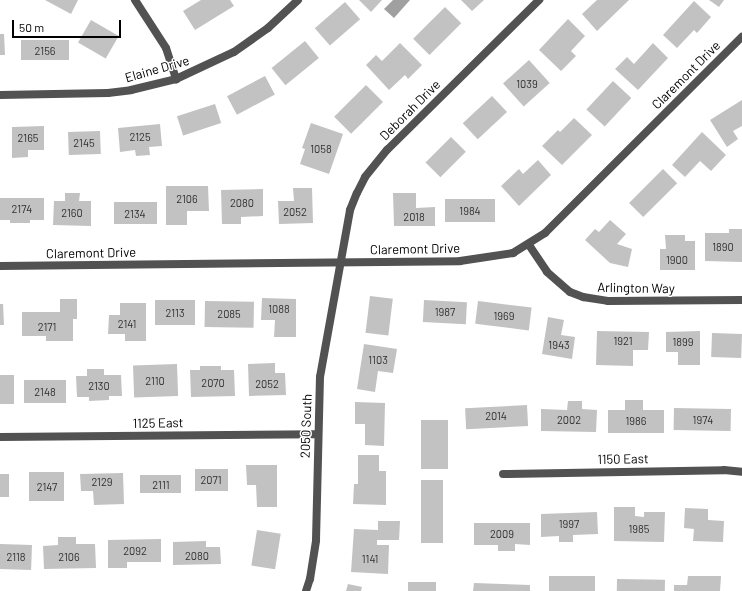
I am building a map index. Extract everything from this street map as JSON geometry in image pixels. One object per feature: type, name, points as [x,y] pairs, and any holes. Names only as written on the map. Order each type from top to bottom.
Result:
[{"type":"street","points":[[136,0],[166,48],[176,78]]},
{"type":"street","name":"Elaine Drive","points":[[0,95],[108,93],[131,90],[176,78],[234,52],[268,28],[298,0]]},
{"type":"street","name":"Deborah Drive","points":[[340,262],[350,210],[362,183],[375,163],[539,0]]},
{"type":"street","name":"Claremont Drive","points":[[0,266],[478,260],[513,253],[529,245],[549,229],[742,37]]},
{"type":"street","name":"Arlington Way","points":[[529,245],[547,272],[570,292],[583,297],[608,301],[742,300]]},
{"type":"street","name":"2050 South","points":[[306,591],[312,573],[316,540],[316,434],[320,377],[340,262]]},
{"type":"street","name":"1125 East","points":[[0,437],[316,434]]},
{"type":"street","name":"1150 East","points":[[504,474],[677,470],[742,472]]},
{"type":"shaded area","points":[[393,0],[410,0],[394,18],[384,9]]},
{"type":"building","points":[[45,0],[78,0],[71,14]]},
{"type":"building","points":[[201,0],[230,0],[234,6],[195,30],[183,11]]},
{"type":"building","points":[[359,0],[382,0],[371,12]]},
{"type":"building","points":[[461,0],[484,0],[472,11]]},
{"type":"building","points":[[597,0],[629,0],[597,31],[582,14]]},
{"type":"building","points":[[709,0],[724,0],[719,7]]},
{"type":"building","points":[[694,1],[711,17],[697,33],[694,30],[677,48],[663,35]]},
{"type":"building","points":[[345,2],[360,19],[330,46],[315,28]]},
{"type":"building","points":[[445,7],[461,23],[429,55],[413,39]]},
{"type":"building","points":[[568,19],[585,36],[571,51],[576,56],[561,71],[539,50]]},
{"type":"building","points":[[91,20],[119,36],[106,59],[78,43]]},
{"type":"building","points":[[0,34],[4,34],[5,55],[0,55]]},
{"type":"building","points":[[21,40],[69,40],[69,60],[21,60]]},
{"type":"building","points":[[305,41],[319,58],[285,85],[272,68]]},
{"type":"building","points":[[400,43],[422,65],[408,79],[405,75],[389,90],[366,65],[376,55],[382,61]]},
{"type":"building","points":[[653,43],[668,58],[638,90],[615,69],[627,57],[634,64]]},
{"type":"building","points":[[529,60],[550,83],[524,106],[503,83]]},
{"type":"building","points":[[265,76],[275,95],[237,115],[227,96]]},
{"type":"building","points":[[613,81],[631,98],[605,127],[586,110]]},
{"type":"building","points":[[366,85],[383,102],[351,134],[334,117]]},
{"type":"building","points":[[492,96],[507,112],[478,139],[463,123]]},
{"type":"building","points":[[742,100],[742,126],[733,131],[738,139],[727,147],[710,120]]},
{"type":"building","points":[[215,104],[221,123],[183,135],[177,116]]},
{"type":"building","points":[[574,118],[592,135],[562,165],[542,146],[558,130],[560,132]]},
{"type":"building","points":[[311,123],[343,134],[329,174],[300,164],[305,149],[302,148]]},
{"type":"building","points":[[160,124],[162,146],[149,147],[150,155],[136,156],[135,150],[120,152],[118,128]]},
{"type":"building","points":[[44,126],[44,150],[28,150],[28,157],[12,158],[12,127]]},
{"type":"building","points":[[100,131],[101,154],[69,155],[68,132]]},
{"type":"building","points":[[702,132],[726,155],[711,171],[700,161],[685,177],[672,165]]},
{"type":"building","points":[[451,137],[466,152],[440,177],[426,162]]},
{"type":"building","points":[[538,160],[551,175],[519,206],[501,186],[519,169],[523,174]]},
{"type":"building","points":[[663,169],[677,183],[643,217],[629,203]]},
{"type":"building","points":[[166,186],[208,186],[209,211],[187,211],[187,225],[166,225]]},
{"type":"building","points":[[293,188],[312,188],[313,223],[279,224],[278,201],[294,201]]},
{"type":"building","points":[[263,189],[263,216],[241,217],[241,224],[222,224],[221,190]]},
{"type":"building","points":[[65,193],[80,193],[79,201],[91,201],[91,226],[53,225],[54,201],[65,201]]},
{"type":"building","points":[[393,193],[416,193],[416,208],[435,207],[435,226],[394,226]]},
{"type":"building","points":[[0,198],[44,198],[44,220],[30,220],[30,223],[10,223],[10,220],[0,220]]},
{"type":"building","points":[[445,199],[495,199],[495,222],[445,222]]},
{"type":"building","points":[[114,202],[157,202],[157,224],[114,224]]},
{"type":"building","points":[[610,220],[626,234],[617,244],[632,249],[628,267],[610,263],[585,240],[595,229],[599,232]]},
{"type":"building","points":[[729,229],[742,229],[742,262],[705,261],[705,233],[729,233]]},
{"type":"building","points":[[665,235],[685,235],[685,241],[695,241],[695,270],[660,270],[660,249],[666,249]]},
{"type":"building","points":[[370,296],[393,299],[388,336],[365,333]]},
{"type":"building","points":[[262,298],[296,299],[296,337],[274,337],[275,320],[261,320]]},
{"type":"building","points":[[60,299],[77,299],[77,319],[73,319],[73,341],[46,341],[46,336],[22,336],[22,312],[60,312]]},
{"type":"building","points":[[155,300],[195,300],[195,325],[155,325]]},
{"type":"building","points":[[424,300],[467,302],[466,324],[423,322]]},
{"type":"building","points":[[205,301],[254,302],[254,328],[205,327]]},
{"type":"building","points":[[478,301],[532,308],[529,330],[475,324]]},
{"type":"building","points":[[120,303],[146,303],[146,341],[125,341],[125,334],[108,334],[109,315],[120,315]]},
{"type":"building","points":[[0,304],[3,304],[4,325],[0,325]]},
{"type":"building","points":[[548,317],[564,320],[561,335],[575,337],[572,359],[542,354]]},
{"type":"building","points":[[597,331],[649,332],[648,350],[633,350],[633,366],[596,365]]},
{"type":"building","points":[[700,331],[700,365],[678,365],[678,352],[666,352],[666,332]]},
{"type":"building","points":[[712,333],[742,334],[741,358],[711,357]]},
{"type":"building","points":[[364,344],[397,349],[393,373],[378,371],[375,392],[357,389]]},
{"type":"building","points":[[275,363],[275,373],[285,373],[286,395],[249,396],[248,364]]},
{"type":"building","points":[[177,364],[178,396],[134,398],[133,366]]},
{"type":"building","points":[[200,366],[221,366],[221,370],[234,370],[235,396],[191,397],[190,370],[200,370]]},
{"type":"building","points":[[87,369],[104,369],[104,375],[121,375],[122,396],[109,396],[109,400],[89,401],[89,397],[77,397],[76,376],[87,376]]},
{"type":"building","points":[[0,375],[14,375],[14,404],[0,404]]},
{"type":"building","points":[[24,380],[66,380],[66,403],[24,403]]},
{"type":"building","points":[[625,400],[643,400],[643,410],[664,410],[664,433],[608,433],[608,410],[625,410]]},
{"type":"building","points":[[568,401],[582,401],[582,409],[597,410],[596,432],[541,431],[541,409],[567,410]]},
{"type":"building","points":[[355,402],[385,403],[384,446],[365,445],[365,424],[355,424]]},
{"type":"building","points":[[527,405],[528,426],[466,429],[465,408]]},
{"type":"building","points":[[674,408],[731,409],[731,431],[674,430]]},
{"type":"building","points":[[421,420],[448,420],[448,469],[421,469]]},
{"type":"building","points":[[358,455],[379,455],[379,471],[386,471],[386,505],[353,504],[354,484],[358,484]]},
{"type":"building","points":[[246,465],[277,465],[277,507],[257,507],[256,485],[247,485]]},
{"type":"building","points":[[195,469],[228,469],[228,491],[195,491]]},
{"type":"building","points":[[29,472],[64,472],[64,501],[29,501]]},
{"type":"building","points":[[123,473],[124,504],[94,505],[93,491],[81,491],[80,474]]},
{"type":"building","points":[[0,474],[9,474],[9,497],[0,497]]},
{"type":"building","points":[[140,475],[181,475],[181,493],[140,493]]},
{"type":"building","points":[[421,480],[443,480],[443,543],[421,543]]},
{"type":"building","points":[[614,507],[635,507],[635,516],[644,517],[644,512],[665,512],[664,542],[614,541]]},
{"type":"building","points":[[685,508],[708,509],[708,520],[724,521],[723,542],[693,541],[694,529],[684,528]]},
{"type":"building","points":[[597,512],[598,534],[573,535],[573,542],[559,542],[559,536],[541,537],[541,514]]},
{"type":"building","points":[[378,521],[400,521],[399,540],[377,540],[377,545],[389,545],[388,574],[351,572],[354,529],[378,530]]},
{"type":"building","points":[[474,523],[530,523],[530,545],[515,544],[515,551],[498,551],[498,545],[474,545]]},
{"type":"building","points":[[257,530],[281,534],[275,569],[251,566]]},
{"type":"building","points":[[58,537],[76,537],[76,544],[95,544],[96,568],[44,569],[43,546],[58,545]]},
{"type":"building","points":[[161,539],[161,562],[127,562],[127,568],[108,568],[108,540]]},
{"type":"building","points":[[206,541],[206,547],[220,547],[221,564],[173,565],[173,542]]},
{"type":"building","points":[[0,544],[32,545],[31,570],[0,569]]},
{"type":"building","points":[[549,576],[595,576],[595,591],[549,591]]},
{"type":"building","points":[[688,576],[721,576],[720,591],[674,591],[674,585],[687,585]]},
{"type":"building","points":[[617,579],[665,580],[665,591],[617,591]]},
{"type":"building","points":[[408,582],[436,582],[436,591],[408,591]]},
{"type":"building","points":[[474,583],[530,585],[530,591],[473,591]]},
{"type":"building","points":[[348,584],[362,587],[361,591],[346,591]]}]
